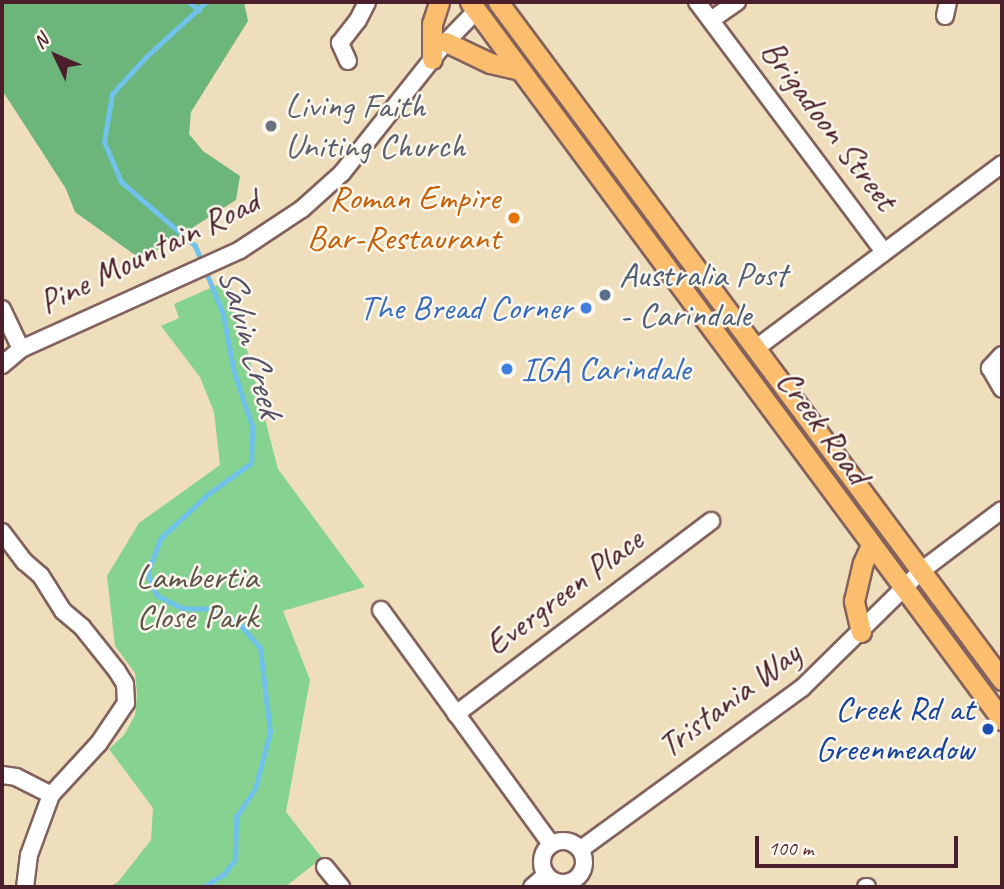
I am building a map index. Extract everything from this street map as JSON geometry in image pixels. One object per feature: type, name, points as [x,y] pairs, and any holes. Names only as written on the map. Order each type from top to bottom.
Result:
[{"type":"main road","points":[[432,59],[432,24],[439,2]]},
{"type":"main road","name":"Creek Road","points":[[498,2],[1002,680]]},
{"type":"main road","name":"Creek Road","points":[[477,5],[520,70],[1002,720]]},
{"type":"main road","points":[[446,42],[489,63],[520,70]]},
{"type":"main road","points":[[861,632],[854,601],[863,563],[871,545]]},
{"type":"street","points":[[348,61],[340,43],[358,20],[367,2]]},
{"type":"street","name":"Brigadoon Street","points":[[698,2],[884,252]]},
{"type":"street","points":[[711,20],[737,2]]},
{"type":"street","name":"Pine Mountain Road","points":[[2,365],[22,349],[240,250],[302,209],[335,180],[477,5]]},
{"type":"street","points":[[755,349],[1002,164]]},
{"type":"street","points":[[2,309],[22,349]]},
{"type":"street","points":[[1002,355],[990,368],[1002,389]]},
{"type":"street","name":"Tristania Way","points":[[581,849],[802,688],[861,632],[903,587],[1002,510]]},
{"type":"street","name":"Evergreen Place","points":[[456,714],[711,522]]},
{"type":"street","points":[[2,532],[25,562],[41,576],[63,611],[82,627],[125,684],[126,703],[117,721],[51,795],[29,855],[26,887]]},
{"type":"street","points":[[381,610],[551,844]]},
{"type":"street","points":[[2,775],[16,778],[51,795]]},
{"type":"street","points":[[567,841],[581,849],[585,865],[580,883],[561,883],[546,875],[542,859],[551,844],[567,841]]},
{"type":"street","points":[[325,867],[341,887]]},
{"type":"street","points":[[531,887],[546,875]]},
{"type":"green space","points":[[2,2],[244,2],[248,21],[191,112],[189,134],[203,151],[240,176],[236,200],[142,260],[75,212],[66,189],[2,90]]},
{"type":"green space","name":"Lambertia Close Park","points":[[229,280],[278,469],[365,587],[283,611],[310,680],[286,812],[322,858],[285,887],[109,887],[118,882],[151,840],[153,808],[109,749],[124,735],[135,715],[137,694],[135,673],[115,646],[107,576],[139,523],[220,465],[214,412],[200,377],[161,326],[179,318],[174,304]]},
{"type":"waterway","points":[[189,2],[199,10]]},
{"type":"waterway","name":"Salvin Creek","points":[[204,887],[224,874],[235,860],[236,817],[255,789],[270,732],[260,648],[238,623],[214,609],[183,609],[157,596],[147,574],[161,538],[208,494],[251,463],[252,427],[233,369],[223,314],[195,246],[121,182],[104,142],[112,94],[147,56],[206,2]]},
{"type":"place","name":"Living Faith Uniting Church","points":[[271,126]]},
{"type":"place","name":"Roman Empire Bar-Restaurant","points":[[514,218]]},
{"type":"place","name":"Australia Post - Carindale","points":[[605,295]]},
{"type":"place","name":"The Bread Corner","points":[[586,308]]},
{"type":"place","name":"IGA Carindale","points":[[507,369]]},
{"type":"place","name":"Creek Rd at Greenmeadow","points":[[988,729]]}]
